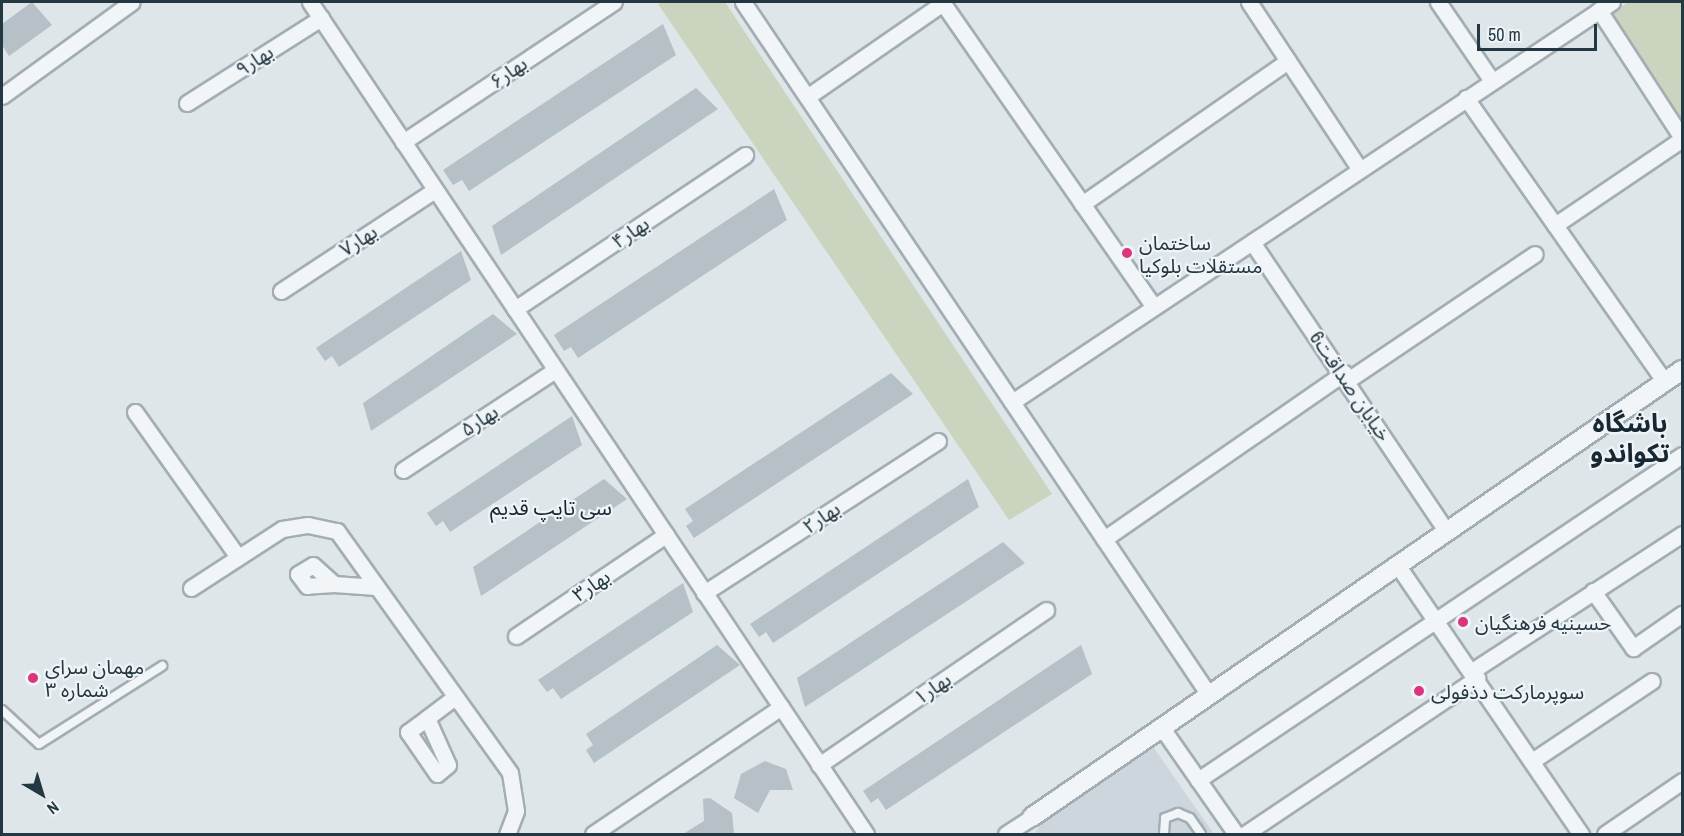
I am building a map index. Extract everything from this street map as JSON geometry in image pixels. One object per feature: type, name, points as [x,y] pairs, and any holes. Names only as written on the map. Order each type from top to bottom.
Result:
[{"type":"street","points":[[2,96],[132,2]]},
{"type":"street","points":[[310,2],[866,834]]},
{"type":"street","name":"بهار۶","points":[[403,142],[614,2]]},
{"type":"street","points":[[743,2],[1209,695]]},
{"type":"street","points":[[807,97],[943,2],[1154,308]]},
{"type":"street","points":[[1438,2],[1492,81]]},
{"type":"street","points":[[1012,402],[1612,2]]},
{"type":"street","points":[[1255,4],[1288,61],[1360,170]]},
{"type":"street","points":[[1555,225],[1683,139],[1599,10]]},
{"type":"street","name":"بهار۹","points":[[187,103],[321,18]]},
{"type":"street","points":[[1082,204],[1288,61]]},
{"type":"street","points":[[1466,98],[1665,382]]},
{"type":"street","name":"بهار۴","points":[[515,309],[745,155]]},
{"type":"street","name":"بهار۷","points":[[281,291],[435,190]]},
{"type":"street","name":"خیابان صداقت6","points":[[1252,242],[1346,377],[1447,532]]},
{"type":"street","points":[[1104,539],[1535,254]]},
{"type":"street","name":"بهار۵","points":[[403,470],[555,370]]},
{"type":"street","points":[[1006,834],[1683,370]]},
{"type":"street","points":[[135,412],[237,557]]},
{"type":"street","name":"بهار۲","points":[[704,593],[938,441]]},
{"type":"street","points":[[1198,780],[1683,455]]},
{"type":"street","points":[[191,588],[282,529],[325,527],[337,531],[454,698],[510,773],[516,811],[507,834]]},
{"type":"street","points":[[1245,834],[1593,591],[1683,534]]},
{"type":"street","name":"بهار۳","points":[[516,636],[666,535]]},
{"type":"street","points":[[1398,566],[1438,619],[1581,834]]},
{"type":"street","points":[[334,585],[376,587]]},
{"type":"street","points":[[1593,591],[1634,648],[1683,614]]},
{"type":"street","name":"بهار۱","points":[[819,765],[1046,610]]},
{"type":"street","points":[[1532,761],[1652,681]]},
{"type":"street","points":[[427,718],[454,698]]},
{"type":"street","points":[[593,834],[781,708]]},
{"type":"street","points":[[1162,728],[1236,834]]},
{"type":"street","points":[[1605,834],[1683,781]]},
{"type":"street","points":[[1020,834],[1032,817]]},
{"type":"lane","points":[[2,710],[39,744],[162,666]]},
{"type":"lane","points":[[1164,834],[1165,819],[1178,813],[1190,818],[1201,834]]},
{"type":"shaded area","points":[[1151,744],[1214,834],[1034,834],[1045,819]]},
{"type":"green space","points":[[662,2],[725,2],[1052,494],[1009,520],[658,4]]},
{"type":"green space","points":[[1628,2],[1682,2],[1682,127],[1608,16]]},
{"type":"building","points":[[32,2],[52,25],[9,56],[2,45],[2,24]]},
{"type":"building","points":[[663,24],[676,55],[469,191],[462,180],[453,185],[443,170]]},
{"type":"building","points":[[696,88],[718,109],[501,255],[492,226]]},
{"type":"building","points":[[774,189],[787,220],[578,358],[571,347],[564,351],[554,335]]},
{"type":"building","points":[[461,251],[471,280],[339,367],[332,356],[325,361],[316,348]]},
{"type":"building","points":[[493,314],[517,334],[371,431],[363,403]]},
{"type":"building","points":[[891,373],[913,394],[694,538],[686,526],[693,521],[685,509]]},
{"type":"building","points":[[572,416],[582,445],[450,532],[443,521],[436,526],[427,513]]},
{"type":"building","points":[[604,479],[627,499],[481,596],[473,567]]},
{"type":"building","points":[[968,479],[979,507],[773,643],[766,632],[759,637],[750,624]]},
{"type":"building","points":[[1003,542],[1025,563],[805,707],[797,678]]},
{"type":"building","points":[[683,583],[693,612],[561,699],[553,688],[547,692],[538,680]]},
{"type":"building","points":[[717,645],[740,665],[594,763],[586,750],[593,745],[586,734]]},
{"type":"building","points":[[1081,645],[1092,674],[886,810],[878,798],[871,803],[863,791]]},
{"type":"building","points":[[765,761],[786,769],[793,790],[770,790],[758,813],[734,798],[741,774]]},
{"type":"building","points":[[710,798],[732,813],[734,834],[683,834],[704,821],[703,799]]},
{"type":"place","name":"ساختمان مستقلات بلوکیا","points":[[1127,253]]},
{"type":"place","name":"حسینیه فرهنگیان","points":[[1463,622]]},
{"type":"place","name":"مهمان سرای شماره ۳","points":[[33,678]]},
{"type":"place","name":"سوپرمارکت دذفولی","points":[[1419,691]]},
{"type":"district","name":"باشگاه تکواندو","points":[[1630,438]]},
{"type":"district","name":"سی تایپ قدیم","points":[[551,508]]}]
